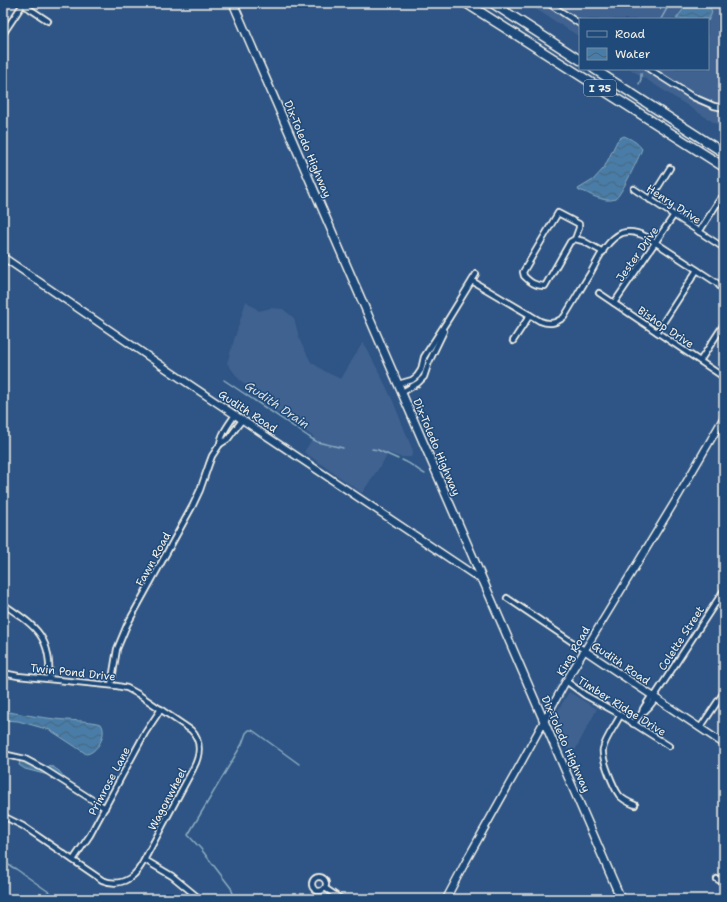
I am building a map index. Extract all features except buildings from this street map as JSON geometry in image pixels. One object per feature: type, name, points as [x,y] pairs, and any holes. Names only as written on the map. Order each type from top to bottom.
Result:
[{"type":"highway","name":"I 75","points":[[466,3],[724,168]]},
{"type":"highway","points":[[492,3],[579,59]]},
{"type":"highway","name":"I 75","points":[[596,70],[724,153]]},
{"type":"main road","name":"Dix-Toledo Highway","points":[[233,3],[621,899]]},
{"type":"street","points":[[548,3],[579,23]]},
{"type":"street","points":[[3,34],[22,4],[48,21]]},
{"type":"street","points":[[651,70],[693,97],[714,106],[724,108]]},
{"type":"street","points":[[650,200],[670,168]]},
{"type":"street","name":"Henry Drive","points":[[634,190],[724,248]]},
{"type":"street","points":[[699,232],[720,199]]},
{"type":"street","points":[[558,213],[579,224],[575,239],[570,242],[545,286],[533,284],[524,276],[523,272],[558,213]]},
{"type":"street","name":"Jester Drive","points":[[614,303],[674,215]]},
{"type":"street","points":[[472,281],[540,321],[550,323],[558,321],[564,317],[606,247],[614,238],[626,232],[631,232],[640,234],[655,242],[718,283],[724,290]]},
{"type":"street","points":[[575,239],[603,252]]},
{"type":"street","name":"Gudith Road","points":[[3,257],[242,420],[483,581]]},
{"type":"street","points":[[657,332],[697,270]]},
{"type":"street","points":[[398,384],[412,380],[417,376],[421,370],[423,359],[434,345],[476,274]]},
{"type":"street","name":"Bishop Drive","points":[[599,293],[722,376]]},
{"type":"street","points":[[513,341],[530,315]]},
{"type":"street","points":[[700,361],[724,324]]},
{"type":"street","points":[[401,393],[418,383],[424,377],[434,345]]},
{"type":"street","points":[[423,359],[429,362]]},
{"type":"street","name":"Fawn Road","points":[[111,685],[117,649],[126,625],[193,505],[212,456],[235,415]]},
{"type":"street","name":"King Road","points":[[446,899],[566,681],[724,418]]},
{"type":"street","name":"Fawn Road","points":[[220,444],[228,439],[242,420]]},
{"type":"street","name":"Colette Street","points":[[633,724],[642,712],[643,708],[654,697],[724,590]]},
{"type":"street","name":"Gudith Road","points":[[507,598],[724,744]]},
{"type":"street","points":[[3,604],[26,619],[44,639],[49,658],[49,679]]},
{"type":"street","name":"Twin Pond Drive","points":[[3,673],[119,686],[132,690],[191,730],[197,737]]},
{"type":"street","name":"Timber Ridge Drive","points":[[566,681],[585,695],[614,711],[669,746]]},
{"type":"street","points":[[700,728],[724,692]]},
{"type":"street","name":"Primrose Lane","points":[[73,860],[90,835],[145,733],[161,709]]},
{"type":"street","points":[[620,716],[604,743],[602,756],[618,794],[635,805]]},
{"type":"street","name":"Wagonwheel","points":[[3,816],[24,826],[102,880],[118,883],[128,879],[136,873],[145,860],[198,760],[199,748],[197,737]]},
{"type":"street","points":[[3,754],[26,759],[104,808]]},
{"type":"street","points":[[145,860],[172,876],[200,899]]},
{"type":"street","points":[[717,879],[724,883]]},
{"type":"street","points":[[325,888],[340,899]]},
{"type":"street","points":[[27,899],[30,897],[34,899]]},
{"type":"shaded area","points":[[526,3],[724,3],[724,129],[632,70],[709,70],[709,18],[579,18],[579,36]]},
{"type":"shaded area","points":[[246,301],[259,311],[271,308],[283,309],[294,318],[300,341],[311,362],[326,372],[341,379],[363,342],[393,401],[413,451],[411,457],[400,457],[389,453],[362,493],[304,452],[314,437],[285,418],[257,396],[238,378],[227,363]]},
{"type":"shaded area","points":[[569,692],[597,709],[571,758],[554,717]]},
{"type":"water","points":[[688,3],[702,3],[707,5],[712,11],[709,19],[677,18]]},
{"type":"water","points":[[624,136],[634,141],[642,149],[630,176],[618,196],[613,200],[605,200],[579,191],[578,189],[593,180],[604,168],[617,141]]},
{"type":"water","points":[[3,711],[61,720],[101,724],[103,728],[102,738],[94,750],[86,754],[50,730],[18,721],[3,720]]},
{"type":"water","points":[[23,757],[28,757],[44,766],[53,767],[64,777],[61,782],[58,782],[55,778],[48,775],[25,769],[19,765],[20,760]]},
{"type":"waterway","name":"Gudith Drain","points":[[662,18],[670,3]]},
{"type":"waterway","name":"Gudith Drain","points":[[639,84],[641,73]]},
{"type":"waterway","name":"Gudith Drain","points":[[224,380],[317,442],[343,448]]},
{"type":"waterway","name":"Gudith Drain","points":[[372,449],[378,450],[398,459]]},
{"type":"waterway","name":"Gudith Drain","points":[[402,460],[425,474]]},
{"type":"waterway","points":[[235,899],[231,888],[201,849],[188,835],[249,730],[255,732],[299,764]]},
{"type":"waterway","points":[[3,862],[16,869],[59,899]]}]
